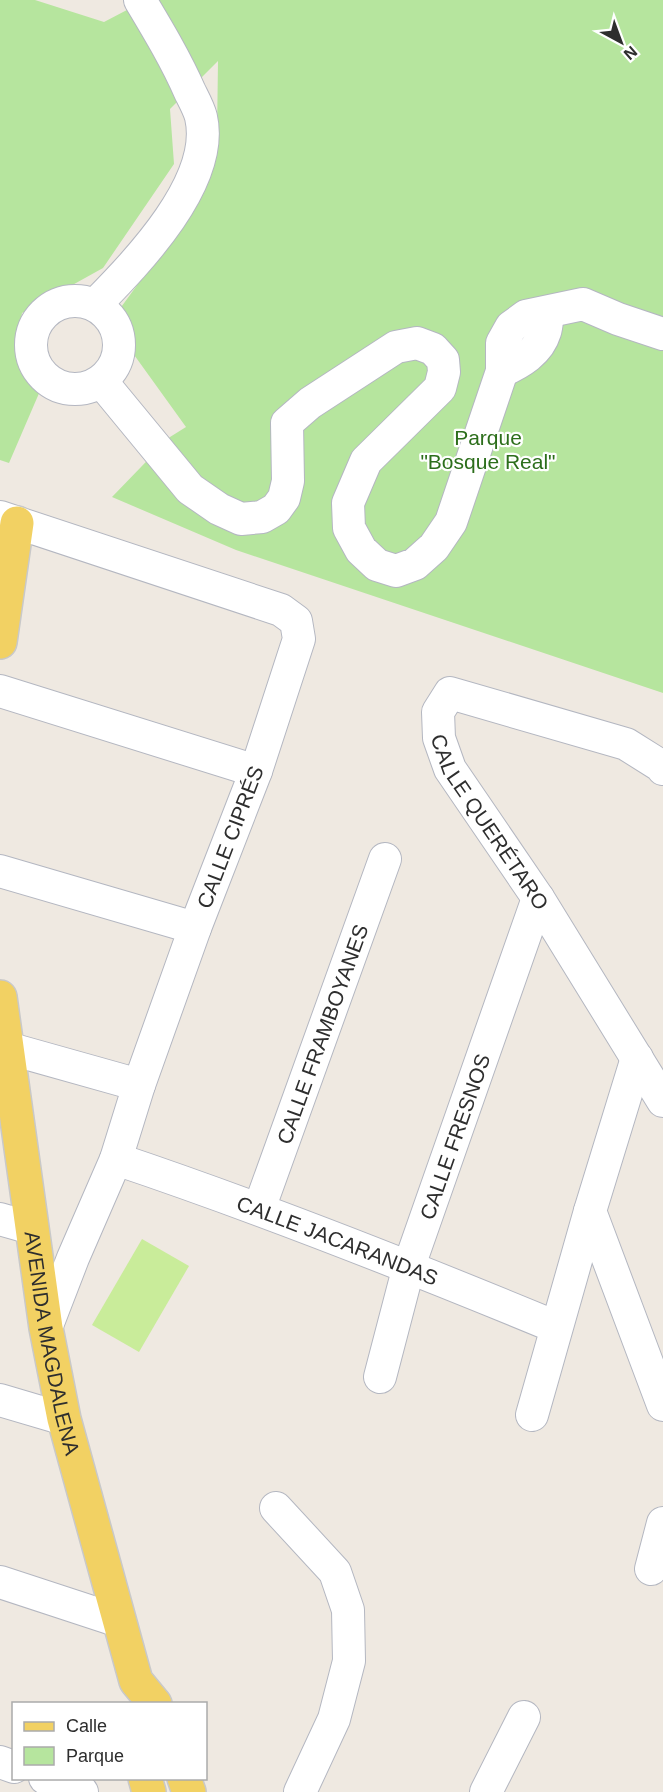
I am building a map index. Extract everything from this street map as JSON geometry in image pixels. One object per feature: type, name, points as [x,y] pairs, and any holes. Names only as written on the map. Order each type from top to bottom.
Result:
[{"type":"main road","points":[[0,642],[8,520]]},
{"type":"main road","name":"AVENIDA MAGDALENA","points":[[0,997],[4,1047],[46,1328],[64,1419],[140,1696]]},
{"type":"street","points":[[94,305],[127,272],[174,212],[197,171],[203,144],[201,117],[182,73],[140,0]]},
{"type":"street","points":[[81,301],[94,305],[107,314],[115,327],[119,341],[118,356],[111,370],[101,381],[87,387],[72,389],[57,386],[36,366],[32,353],[32,339],[36,326],[55,306],[81,301]]},
{"type":"street","points":[[101,381],[190,489],[219,509],[241,519],[262,517],[276,509],[284,498],[288,480],[287,423],[310,403],[396,347],[417,344],[433,349],[443,360],[444,372],[440,388],[366,461],[348,503],[349,528],[361,550],[377,565],[396,571],[415,564],[434,547],[452,522],[502,371],[519,363],[536,348],[545,332],[548,312],[583,304],[663,334]]},
{"type":"street","name":"CALLE CIPRÉS","points":[[8,520],[281,610],[296,621],[299,639],[256,771],[195,927],[139,1085],[116,1159],[73,1258],[46,1328]]},
{"type":"street","points":[[0,691],[256,771]]},
{"type":"street","name":"CALLE QUERÉTARO","points":[[663,769],[626,744],[450,693],[438,712],[439,738],[450,769],[538,898],[663,1101]]},
{"type":"street","name":"CALLE FRAMBOYANES","points":[[260,1209],[385,859]]},
{"type":"street","points":[[0,871],[195,927]]},
{"type":"street","name":"CALLE FRESNOS","points":[[380,1377],[409,1266],[538,898]]},
{"type":"street","points":[[4,1047],[139,1085]]},
{"type":"street","points":[[532,1414],[637,1058]]},
{"type":"street","name":"CALLE JACARANDAS","points":[[116,1159],[260,1209],[409,1266],[556,1327]]},
{"type":"street","points":[[590,1211],[663,1405]]},
{"type":"street","points":[[0,1219],[32,1228]]},
{"type":"street","points":[[0,1400],[64,1419]]},
{"type":"street","points":[[276,1508],[335,1572],[348,1610],[349,1661],[334,1719],[300,1792]]},
{"type":"street","points":[[651,1569],[663,1523]]},
{"type":"street","points":[[0,1582],[119,1621]]},
{"type":"street","points":[[486,1792],[524,1717]]},
{"type":"street","points":[[48,1780],[82,1792]]},
{"type":"green space","name":"Parque \"Bosque Real\"","points":[[0,0],[35,0],[104,22],[146,0],[663,0],[663,693],[236,550],[112,497],[170,437],[186,427],[132,352],[119,310],[173,236],[217,135],[218,61],[170,109],[174,164],[103,268],[22,313],[15,356],[40,391],[9,463],[0,460]]},
{"type":"green space","points":[[142,1239],[189,1266],[139,1352],[92,1325]]}]
